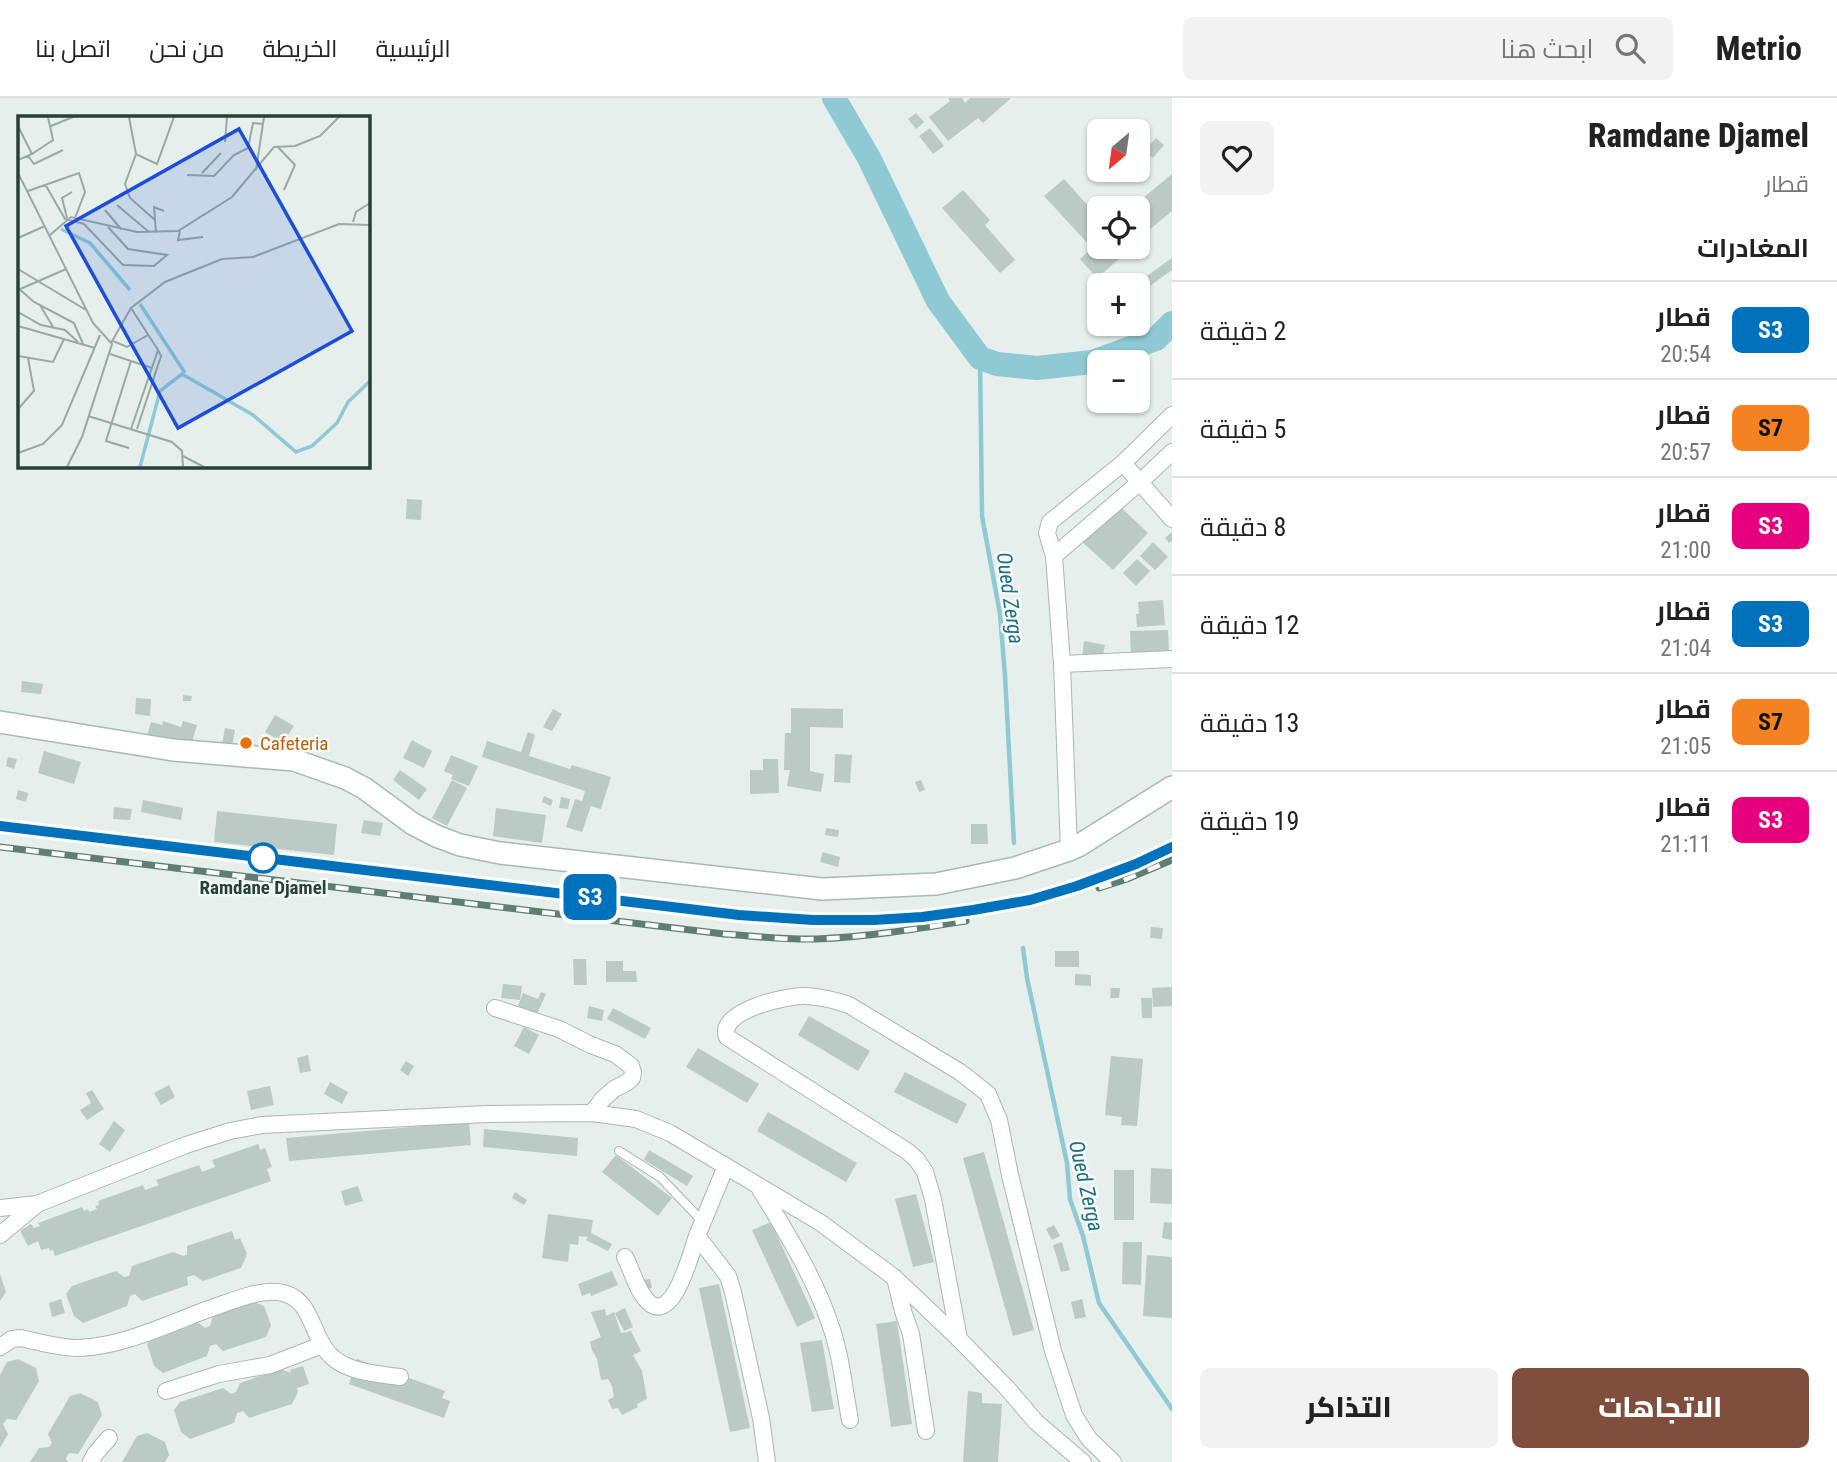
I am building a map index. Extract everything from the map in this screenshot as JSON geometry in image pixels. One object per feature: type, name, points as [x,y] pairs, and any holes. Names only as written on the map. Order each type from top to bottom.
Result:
[{"type":"main road","points":[[0,722],[173,750],[294,760],[355,783],[413,824],[460,845],[500,853],[822,889],[936,884],[1015,868],[1078,846],[1172,788]]},
{"type":"street","points":[[1069,850],[1062,664],[1054,556],[1047,533],[1050,522],[1123,463],[1172,415]]},
{"type":"street","points":[[1054,556],[1172,452]]},
{"type":"street","points":[[1123,463],[1172,519]]},
{"type":"street","points":[[1062,664],[1172,659]]},
{"type":"street","points":[[959,1339],[933,1199],[925,1172],[917,1160],[907,1151],[727,1038],[726,1026],[735,1018],[769,1001],[788,997],[834,1000],[849,1005],[960,1072],[988,1094],[999,1120],[1042,1310],[1074,1415],[1089,1439],[1113,1462]]},
{"type":"street","points":[[495,1008],[559,1029],[615,1054],[631,1066],[632,1078],[614,1089],[592,1113]]},
{"type":"street","points":[[0,1208],[37,1204],[186,1145],[230,1131],[262,1125],[488,1114],[592,1113],[636,1119],[670,1133],[821,1223],[895,1278],[1007,1388],[1036,1422],[1083,1462]]},
{"type":"street","points":[[625,1257],[644,1297],[650,1304],[664,1306],[675,1295],[726,1166]]},
{"type":"street","points":[[757,1184],[816,1287],[831,1325],[850,1420]]},
{"type":"street","points":[[0,1235],[37,1204]]},
{"type":"street","points":[[699,1229],[728,1276],[733,1293],[761,1418],[767,1462]]},
{"type":"street","points":[[895,1278],[911,1334],[926,1431]]},
{"type":"street","points":[[0,1348],[12,1339],[21,1338],[77,1348],[101,1345],[136,1336],[235,1300],[276,1292],[287,1294],[303,1305],[330,1356],[354,1368],[400,1377]]},
{"type":"street","points":[[166,1391],[219,1374],[270,1364],[322,1345]]},
{"type":"street","points":[[91,1462],[109,1438]]},
{"type":"lane","points":[[619,1150],[660,1177],[699,1229]]},
{"type":"building","points":[[948,98],[962,98],[965,103],[970,98],[1011,98],[983,123],[978,118],[948,141],[929,117],[950,101]]},
{"type":"building","points":[[916,113],[924,122],[916,129],[908,119]]},
{"type":"building","points":[[930,128],[944,146],[933,154],[919,136]]},
{"type":"building","points":[[1156,138],[1164,145],[1153,158],[1150,156],[1150,144]]},
{"type":"building","points":[[1172,174],[1172,211],[1150,229],[1150,196],[1145,196]]},
{"type":"building","points":[[1064,179],[1087,205],[1087,243],[1044,196]]},
{"type":"building","points":[[963,190],[990,220],[985,225],[1015,260],[1000,273],[942,208]]},
{"type":"building","points":[[1087,253],[1087,259],[1119,259],[1103,273],[1093,273],[1080,259]]},
{"type":"building","points":[[1172,258],[1172,270],[1150,286],[1150,274]]},
{"type":"building","points":[[407,499],[422,500],[421,520],[406,519]]},
{"type":"building","points":[[1113,500],[1148,533],[1113,570],[1080,540]]},
{"type":"building","points":[[1172,532],[1172,541],[1169,543],[1165,538]]},
{"type":"building","points":[[1153,542],[1168,557],[1155,570],[1140,556]]},
{"type":"building","points":[[1137,559],[1150,571],[1136,586],[1123,573]]},
{"type":"building","points":[[1163,600],[1165,625],[1137,627],[1138,602]]},
{"type":"building","points":[[1168,630],[1169,654],[1131,655],[1130,631]]},
{"type":"building","points":[[1084,641],[1105,645],[1102,661],[1082,657]]},
{"type":"building","points":[[22,681],[43,684],[41,694],[21,692]]},
{"type":"building","points":[[183,695],[192,696],[191,701],[183,701]]},
{"type":"building","points":[[136,698],[151,699],[150,716],[135,714]]},
{"type":"building","points":[[791,708],[843,709],[843,728],[810,727],[810,771],[824,774],[821,792],[787,786],[790,770],[784,770],[785,733],[791,733]]},
{"type":"building","points":[[553,709],[562,714],[552,731],[543,727]]},
{"type":"building","points":[[275,715],[294,726],[283,743],[265,732]]},
{"type":"building","points":[[163,721],[181,727],[183,721],[197,725],[190,748],[147,736],[151,722],[162,725]]},
{"type":"building","points":[[225,728],[235,730],[232,746],[222,745]]},
{"type":"building","points":[[528,732],[535,735],[529,756],[570,769],[572,765],[611,777],[601,809],[591,806],[582,832],[566,827],[575,799],[582,801],[585,791],[482,757],[487,741],[521,752]]},
{"type":"building","points":[[412,740],[432,751],[424,768],[403,758]]},
{"type":"building","points":[[44,751],[81,762],[74,784],[38,773]]},
{"type":"building","points":[[835,754],[852,755],[850,783],[834,782]]},
{"type":"building","points":[[451,755],[478,766],[469,786],[451,779],[453,775],[444,771]]},
{"type":"building","points":[[8,757],[17,759],[14,769],[6,766]]},
{"type":"building","points":[[763,759],[778,759],[779,793],[750,794],[750,770],[763,770]]},
{"type":"building","points":[[400,770],[427,789],[419,800],[393,780]]},
{"type":"building","points":[[452,780],[467,788],[447,826],[432,818]]},
{"type":"building","points":[[921,780],[925,790],[919,792],[915,782]]},
{"type":"building","points":[[18,790],[28,793],[26,802],[16,799]]},
{"type":"building","points":[[544,796],[553,800],[551,806],[542,802]]},
{"type":"building","points":[[561,797],[570,799],[568,809],[559,808]]},
{"type":"building","points":[[143,800],[183,808],[181,820],[141,812]]},
{"type":"building","points":[[114,807],[132,809],[130,820],[113,819]]},
{"type":"building","points":[[496,808],[546,815],[542,843],[493,836]]},
{"type":"building","points":[[217,811],[337,824],[334,855],[214,842]]},
{"type":"building","points":[[364,820],[383,823],[380,836],[361,833]]},
{"type":"building","points":[[971,824],[987,824],[988,844],[971,844]]},
{"type":"building","points":[[826,828],[839,830],[838,837],[825,835]]},
{"type":"building","points":[[823,852],[840,857],[838,867],[820,862]]},
{"type":"building","points":[[1151,927],[1163,928],[1162,939],[1150,938]]},
{"type":"building","points":[[1055,951],[1079,951],[1079,967],[1055,967]]},
{"type":"building","points":[[573,959],[586,959],[587,985],[574,985]]},
{"type":"building","points":[[606,961],[623,961],[623,971],[636,971],[637,982],[606,982]]},
{"type":"building","points":[[1075,974],[1091,975],[1091,986],[1075,985]]},
{"type":"building","points":[[503,984],[522,986],[520,1000],[501,998]]},
{"type":"building","points":[[1172,987],[1172,1006],[1153,1007],[1152,988]]},
{"type":"building","points":[[1111,988],[1120,988],[1119,998],[1110,998]]},
{"type":"building","points":[[541,992],[546,994],[537,1014],[518,1006],[523,993],[538,999]]},
{"type":"building","points":[[1141,998],[1152,998],[1152,1018],[1142,1018]]},
{"type":"building","points":[[589,1006],[604,1010],[602,1021],[587,1018]]},
{"type":"building","points":[[613,1008],[651,1028],[645,1039],[607,1019]]},
{"type":"building","points":[[809,1016],[870,1051],[858,1071],[798,1035]]},
{"type":"building","points":[[524,1027],[539,1035],[529,1054],[514,1046]]},
{"type":"building","points":[[698,1048],[759,1084],[747,1103],[686,1067]]},
{"type":"building","points":[[308,1055],[311,1071],[300,1073],[297,1058]]},
{"type":"building","points":[[1111,1056],[1143,1059],[1137,1126],[1121,1125],[1122,1117],[1105,1115]]},
{"type":"building","points":[[406,1061],[414,1066],[408,1076],[400,1070]]},
{"type":"building","points":[[905,1072],[967,1104],[957,1124],[894,1092]]},
{"type":"building","points":[[330,1082],[348,1092],[342,1104],[324,1094]]},
{"type":"building","points":[[169,1085],[175,1097],[161,1105],[154,1093]]},
{"type":"building","points":[[270,1086],[274,1105],[251,1110],[247,1091]]},
{"type":"building","points":[[92,1090],[104,1109],[87,1120],[80,1110],[91,1103],[86,1093]]},
{"type":"building","points":[[768,1112],[857,1163],[846,1182],[757,1131]]},
{"type":"building","points":[[114,1121],[125,1130],[110,1152],[99,1144]]},
{"type":"building","points":[[469,1122],[471,1145],[289,1161],[286,1138]]},
{"type":"building","points":[[484,1129],[578,1138],[577,1156],[483,1147]]},
{"type":"building","points":[[258,1144],[260,1150],[265,1148],[272,1167],[267,1169],[271,1181],[55,1256],[49,1248],[41,1250],[38,1241],[28,1246],[20,1231],[31,1224],[34,1228],[40,1226],[38,1223],[82,1207],[89,1212],[97,1209],[95,1206],[99,1205],[98,1201],[143,1185],[145,1190],[159,1185],[156,1180],[199,1165],[202,1172],[215,1167],[212,1160]]},
{"type":"building","points":[[649,1150],[693,1176],[687,1186],[644,1160]]},
{"type":"building","points":[[984,1152],[1034,1330],[1013,1336],[963,1158]]},
{"type":"building","points":[[616,1155],[672,1198],[658,1216],[602,1172]]},
{"type":"building","points":[[1151,1168],[1172,1169],[1172,1204],[1150,1203]]},
{"type":"building","points":[[1114,1170],[1134,1170],[1134,1220],[1114,1220]]},
{"type":"building","points":[[358,1186],[363,1201],[345,1206],[341,1191]]},
{"type":"building","points":[[515,1192],[527,1200],[524,1205],[512,1198]]},
{"type":"building","points":[[916,1194],[934,1262],[913,1267],[895,1199]]},
{"type":"building","points":[[548,1214],[593,1220],[591,1233],[612,1244],[608,1251],[586,1240],[588,1237],[579,1236],[578,1245],[570,1244],[568,1262],[542,1258]]},
{"type":"building","points":[[771,1222],[815,1318],[797,1327],[752,1230]]},
{"type":"building","points":[[1164,1222],[1172,1223],[1172,1240],[1162,1238]]},
{"type":"building","points":[[1054,1225],[1060,1236],[1052,1240],[1046,1229]]},
{"type":"building","points":[[232,1231],[235,1240],[240,1238],[247,1254],[241,1268],[203,1281],[194,1275],[187,1277],[188,1285],[142,1301],[135,1294],[130,1296],[127,1306],[83,1323],[74,1316],[66,1294],[72,1286],[116,1271],[124,1277],[129,1276],[132,1266],[173,1252],[187,1255],[187,1246]]},
{"type":"building","points":[[1062,1242],[1070,1270],[1061,1272],[1053,1245]]},
{"type":"building","points":[[1123,1242],[1142,1242],[1141,1285],[1122,1284]]},
{"type":"building","points":[[1147,1255],[1172,1257],[1172,1318],[1143,1316]]},
{"type":"building","points":[[612,1271],[618,1285],[591,1296],[590,1293],[582,1296],[578,1284]]},
{"type":"building","points":[[0,1274],[6,1292],[0,1301]]},
{"type":"building","points":[[650,1279],[652,1288],[643,1290],[641,1280]]},
{"type":"building","points":[[719,1284],[750,1428],[730,1432],[699,1288]]},
{"type":"building","points":[[61,1299],[65,1313],[52,1317],[49,1303]]},
{"type":"building","points":[[1082,1299],[1086,1317],[1075,1319],[1071,1302]]},
{"type":"building","points":[[254,1302],[264,1306],[271,1325],[266,1337],[223,1351],[216,1344],[210,1346],[207,1356],[163,1373],[154,1366],[147,1344],[153,1336],[196,1321],[205,1328],[210,1326],[213,1316]]},
{"type":"building","points":[[625,1308],[633,1327],[624,1331],[615,1313]]},
{"type":"building","points":[[605,1309],[606,1316],[614,1312],[621,1333],[631,1331],[641,1351],[633,1355],[642,1371],[647,1399],[622,1415],[618,1408],[612,1409],[608,1400],[614,1397],[612,1386],[608,1379],[601,1380],[590,1342],[601,1337],[591,1312]]},
{"type":"building","points":[[897,1321],[912,1424],[891,1427],[876,1324]]},
{"type":"building","points":[[822,1340],[834,1409],[812,1412],[800,1343]]},
{"type":"building","points":[[18,1359],[36,1368],[39,1381],[16,1420],[7,1419],[3,1424],[8,1434],[0,1448],[0,1375],[7,1362]]},
{"type":"building","points":[[357,1359],[445,1391],[442,1398],[450,1401],[444,1418],[349,1384]]},
{"type":"building","points":[[303,1366],[309,1384],[297,1388],[298,1392],[292,1404],[249,1418],[243,1411],[237,1413],[234,1423],[190,1439],[181,1432],[174,1410],[180,1402],[223,1388],[231,1394],[236,1392],[240,1383],[280,1369],[291,1373],[290,1370]]},
{"type":"building","points":[[968,1391],[982,1393],[982,1403],[1002,1404],[998,1462],[963,1462]]},
{"type":"building","points":[[80,1393],[98,1402],[102,1415],[78,1454],[69,1453],[66,1458],[68,1462],[30,1462],[39,1448],[49,1447],[52,1443],[48,1434],[70,1396]]},
{"type":"building","points":[[147,1433],[165,1442],[169,1455],[165,1462],[122,1462],[137,1436]]},
{"type":"waterway","points":[[834,98],[869,158],[938,301],[980,358],[997,364],[1037,368],[1092,362],[1156,339],[1172,323]]},
{"type":"waterway","name":"Oued Zerga","points":[[980,358],[982,516],[1000,614],[1014,843]]},
{"type":"waterway","name":"Oued Zerga","points":[[1023,948],[1067,1163],[1070,1199],[1083,1236],[1099,1303],[1172,1409]]},
{"type":"railway","points":[[0,826],[739,915],[813,920],[922,917],[1030,900],[1078,886],[1172,847]]},
{"type":"railway","points":[[0,847],[770,938],[854,936],[966,921]]},
{"type":"railway","points":[[1099,888],[1172,860]]},
{"type":"train","name":"S3","points":[[0,826],[739,915],[813,920],[922,917],[1030,900],[1136,864],[1172,847]]},
{"type":"place","name":"Cafeteria","points":[[246,743]]},
{"type":"place","name":"Ramdane Djamel","points":[[263,858]]}]
